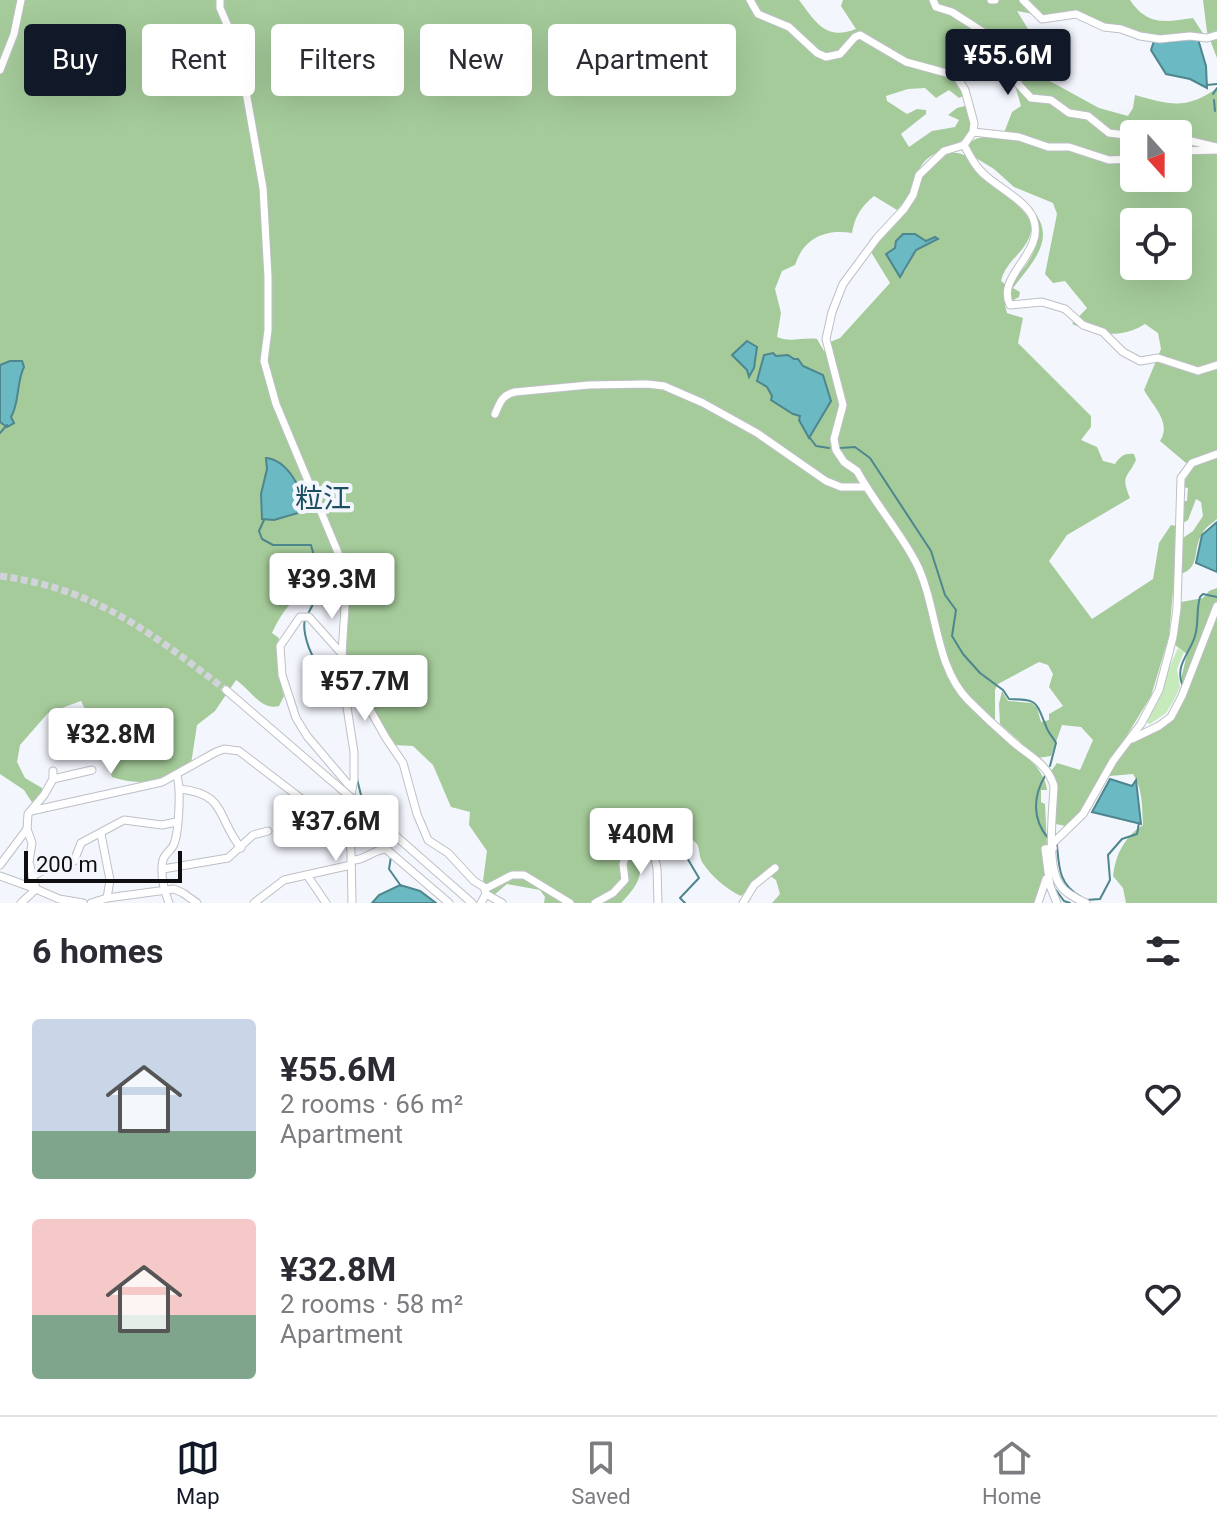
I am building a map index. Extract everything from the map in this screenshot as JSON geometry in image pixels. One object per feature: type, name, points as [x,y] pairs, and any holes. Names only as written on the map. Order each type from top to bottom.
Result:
[{"type":"street","points":[[0,70],[14,34],[21,0]]},
{"type":"street","points":[[220,0],[220,8],[239,52],[263,188],[268,277],[268,330],[264,361],[276,404],[339,555],[346,590],[342,654],[354,776],[346,820],[352,903]]},
{"type":"street","points":[[750,0],[758,14],[789,27],[817,53],[826,57],[840,54],[860,35],[906,62],[950,74],[965,90],[971,106],[973,132],[964,145],[944,151],[919,175],[913,195],[904,209],[877,238],[843,284],[826,329],[843,405],[834,439],[836,450],[844,462],[857,471],[915,560],[934,608],[936,632],[956,684],[967,699],[1045,768],[1051,777],[1054,786],[1051,847],[1038,903]]},
{"type":"street","points":[[933,0],[936,7],[954,13],[1008,48],[1019,65],[1018,84],[1031,98],[1051,100],[1069,113],[1088,116],[1109,133],[1120,134]]},
{"type":"street","points":[[1023,0],[1042,19],[1076,14],[1104,27],[1160,39],[1217,35]]},
{"type":"street","points":[[973,132],[1019,137],[1048,147],[1069,147],[1109,160],[1120,160]]},
{"type":"street","points":[[1192,142],[1217,149]]},
{"type":"street","points":[[964,145],[984,175],[1030,212],[1034,220],[1034,244],[1008,284],[1006,298],[1010,305],[1042,302],[1056,305],[1083,325],[1103,332],[1123,352],[1140,361],[1158,358],[1198,371],[1217,365]]},
{"type":"street","points":[[1192,150],[1217,149]]},
{"type":"street","points":[[495,414],[505,395],[515,392],[589,385],[664,386],[703,403],[757,433],[826,481],[841,487],[865,487]]},
{"type":"street","points":[[1051,847],[1083,814],[1126,742],[1141,724],[1159,690],[1173,637],[1181,546],[1181,478],[1192,463],[1217,454]]},
{"type":"street","points":[[1126,742],[1171,717],[1217,606]]},
{"type":"street","points":[[342,654],[307,616],[300,617],[283,639],[280,651],[282,675],[296,718],[307,736],[352,789]]},
{"type":"street","points":[[344,671],[356,685],[403,763],[417,814],[428,840],[448,853],[484,896],[502,903]]},
{"type":"street","points":[[226,690],[472,903]]},
{"type":"street","points":[[31,811],[162,782],[216,752],[232,749],[239,751],[307,803],[327,808],[346,820]]},
{"type":"street","points":[[36,889],[29,862],[32,843],[27,829],[28,814],[53,775],[92,770]]},
{"type":"street","points":[[169,903],[164,890],[163,869],[164,858],[174,844],[180,789],[177,776]]},
{"type":"street","points":[[180,789],[199,791],[209,796],[241,848]]},
{"type":"street","points":[[32,876],[55,865],[74,861],[81,843],[124,820],[162,825],[176,822]]},
{"type":"street","points":[[0,865],[27,829]]},
{"type":"street","points":[[163,869],[228,858],[253,835],[268,831]]},
{"type":"street","points":[[101,834],[110,880],[107,898]]},
{"type":"street","points":[[595,903],[613,893],[625,880],[624,856],[629,844],[641,837],[651,842],[657,868],[658,903]]},
{"type":"street","points":[[1051,847],[1057,893]]},
{"type":"street","points":[[254,903],[284,880],[363,860],[375,850],[386,849],[449,903]]},
{"type":"street","points":[[743,903],[754,885],[775,868]]},
{"type":"street","points":[[1047,873],[1057,893]]},
{"type":"street","points":[[307,875],[326,903]]},
{"type":"street","points":[[484,896],[512,875],[524,875],[570,903]]},
{"type":"street","points":[[0,876],[59,901],[83,903]]},
{"type":"street","points":[[21,903],[36,889]]},
{"type":"street","points":[[91,903],[164,890],[179,890],[197,903]]},
{"type":"street","points":[[1057,893],[1068,893],[1086,903]]},
{"type":"green space","points":[[0,0],[799,0],[822,27],[836,33],[856,29],[841,6],[843,0],[1130,0],[1150,18],[1166,21],[1193,18],[1204,35],[1159,37],[1105,25],[1079,12],[1049,17],[1017,11],[1044,55],[1041,72],[1046,79],[1099,108],[1128,116],[1135,95],[1178,104],[1196,100],[1217,88],[1217,451],[1186,463],[1160,441],[1163,421],[1144,390],[1161,349],[1158,333],[1145,324],[1127,332],[1109,334],[1072,324],[1087,308],[1065,281],[1053,283],[1045,274],[1057,214],[1053,203],[1014,187],[994,169],[969,156],[1032,220],[1028,239],[1004,272],[1001,281],[1005,284],[1022,271],[1037,242],[1037,228],[1028,205],[1042,227],[1040,248],[1013,288],[1020,292],[1019,297],[1005,305],[1007,313],[1023,318],[1018,343],[1091,416],[1091,427],[1081,440],[1097,447],[1103,461],[1115,464],[1123,456],[1131,454],[1136,460],[1125,480],[1130,498],[1067,535],[1049,561],[1092,619],[1153,579],[1159,543],[1171,525],[1176,526],[1178,534],[1169,636],[1151,696],[1077,817],[1065,826],[1056,824],[1056,785],[1051,771],[1057,763],[1080,770],[1093,740],[1081,727],[1062,725],[1051,756],[1038,758],[1000,724],[1002,691],[1008,701],[1032,703],[1041,722],[1049,720],[1049,714],[1063,706],[1049,687],[1053,674],[1048,665],[1039,662],[998,684],[995,690],[995,728],[1034,764],[1047,790],[1041,790],[1041,802],[1045,804],[1049,887],[1042,891],[1037,903],[772,903],[780,894],[776,880],[766,873],[741,896],[710,873],[694,841],[678,832],[656,827],[653,820],[660,813],[652,809],[646,811],[647,817],[631,824],[633,834],[630,848],[638,847],[640,871],[633,889],[621,903],[544,903],[545,897],[540,890],[507,884],[494,895],[489,893],[491,889],[483,881],[487,851],[469,825],[470,812],[451,807],[433,765],[413,746],[394,745],[346,670],[348,591],[334,583],[307,591],[293,601],[272,633],[279,638],[277,660],[284,696],[279,706],[261,702],[236,680],[215,711],[197,725],[191,764],[144,782],[112,777],[85,728],[87,713],[81,701],[48,713],[20,745],[17,762],[25,778],[42,788],[43,792],[33,804],[24,790],[0,774],[0,422],[7,427],[12,421],[24,366],[21,361],[0,365]],"holes":[[[993,51],[1002,53],[1006,58],[1006,72],[1020,77],[1023,85],[1016,89],[1021,106],[1012,112],[1002,138],[974,140],[967,146],[969,150],[964,155],[944,155],[927,171],[903,213],[871,252],[890,283],[840,338],[830,342],[830,350],[824,351],[817,339],[787,340],[777,337],[781,313],[775,289],[782,271],[795,265],[804,248],[817,237],[852,233],[859,212],[874,196],[897,210],[911,193],[921,166],[938,152],[965,138],[969,131],[970,120],[965,106],[948,115],[959,120],[955,127],[932,131],[909,147],[901,134],[926,114],[926,110],[917,109],[907,114],[887,101],[886,96],[908,89],[925,88],[936,98],[949,90],[959,98],[963,96],[961,77],[977,72],[988,78],[983,64]],[[937,239],[916,250],[904,273],[890,251]],[[773,353],[798,359],[803,366],[823,374],[830,396],[800,416],[793,414],[762,383],[764,355]],[[267,469],[294,515],[274,520],[262,519],[262,494]]]},
{"type":"green space","points":[[1203,0],[1217,0],[1217,58],[1207,32]]},
{"type":"green space","points":[[1217,457],[1217,519],[1203,532],[1194,562],[1181,574],[1183,538],[1193,531],[1203,516],[1201,502],[1196,499],[1188,520],[1183,523],[1183,501],[1187,501],[1188,488],[1182,487],[1183,480],[1194,466]]},
{"type":"green space","points":[[1217,588],[1217,903],[1126,903],[1123,888],[1113,876],[1114,868],[1126,840],[1143,825],[1141,798],[1133,774],[1110,776],[1109,772],[1129,744],[1169,722],[1185,688],[1181,679],[1187,654],[1175,645],[1181,602],[1203,598]]},
{"type":"green space","points":[[1178,648],[1184,652],[1177,669],[1180,687],[1166,713],[1150,724],[1145,722]]},
{"type":"water","points":[[1198,39],[1206,66],[1207,88],[1190,79],[1166,74],[1151,50],[1154,41]]},
{"type":"water","points":[[903,234],[915,234],[926,241],[935,237],[938,239],[916,250],[900,277],[886,254],[895,248],[896,241]]},
{"type":"water","points":[[747,341],[757,347],[754,368],[749,377],[747,370],[732,355]]},
{"type":"water","points":[[773,353],[798,359],[803,366],[823,375],[831,401],[809,438],[799,420],[800,416],[771,400],[767,387],[757,381],[764,355]]},
{"type":"water","points":[[22,361],[24,367],[11,417],[14,423],[7,427],[0,422],[0,365]]},
{"type":"water","points":[[266,458],[288,470],[308,510],[274,520],[262,519],[261,494],[267,469]]},
{"type":"water","points":[[1217,522],[1217,572],[1196,563],[1202,535]]},
{"type":"water","points":[[1110,779],[1132,786],[1136,780],[1141,824],[1092,812]]},
{"type":"water","points":[[400,885],[420,891],[436,903],[372,903],[379,895]]},
{"type":"waterway","points":[[1207,85],[1217,84]]},
{"type":"waterway","points":[[1213,94],[1217,88]]},
{"type":"waterway","points":[[1214,100],[1215,111]]},
{"type":"waterway","points":[[0,433],[7,425]]},
{"type":"waterway","points":[[810,438],[816,446],[829,448]]},
{"type":"waterway","points":[[840,448],[855,447],[870,458],[931,551],[945,595],[956,610],[952,636],[963,654],[1009,699],[1031,701],[1037,706],[1056,743],[1050,766]]},
{"type":"waterway","points":[[264,520],[259,531],[262,539],[273,545],[311,545],[317,567],[309,576],[313,604],[308,614]]},
{"type":"waterway","points":[[1182,684],[1180,671],[1195,636],[1200,597],[1203,594],[1217,597]]},
{"type":"waterway","points":[[305,619],[305,636],[311,653],[342,692]]},
{"type":"waterway","points":[[1045,776],[1038,791],[1036,807],[1039,823],[1048,838]]},
{"type":"waterway","points":[[357,779],[363,803]]},
{"type":"waterway","points":[[685,903],[680,898],[699,878],[680,846],[679,828],[687,810]]},
{"type":"waterway","points":[[364,814],[370,837],[378,845]]},
{"type":"waterway","points":[[1086,900],[1100,899],[1110,880],[1108,855],[1122,839],[1137,834],[1139,823]]},
{"type":"waterway","points":[[1057,845],[1064,881],[1081,897]]},
{"type":"waterway","points":[[391,857],[389,869],[401,886]]},
{"type":"waterway","points":[[1056,890],[1064,901],[1070,903]]},
{"type":"tunnel","points":[[0,576],[66,591],[121,616],[226,690]]},
{"type":"district","name":"粒江","points":[[323,498]]}]
